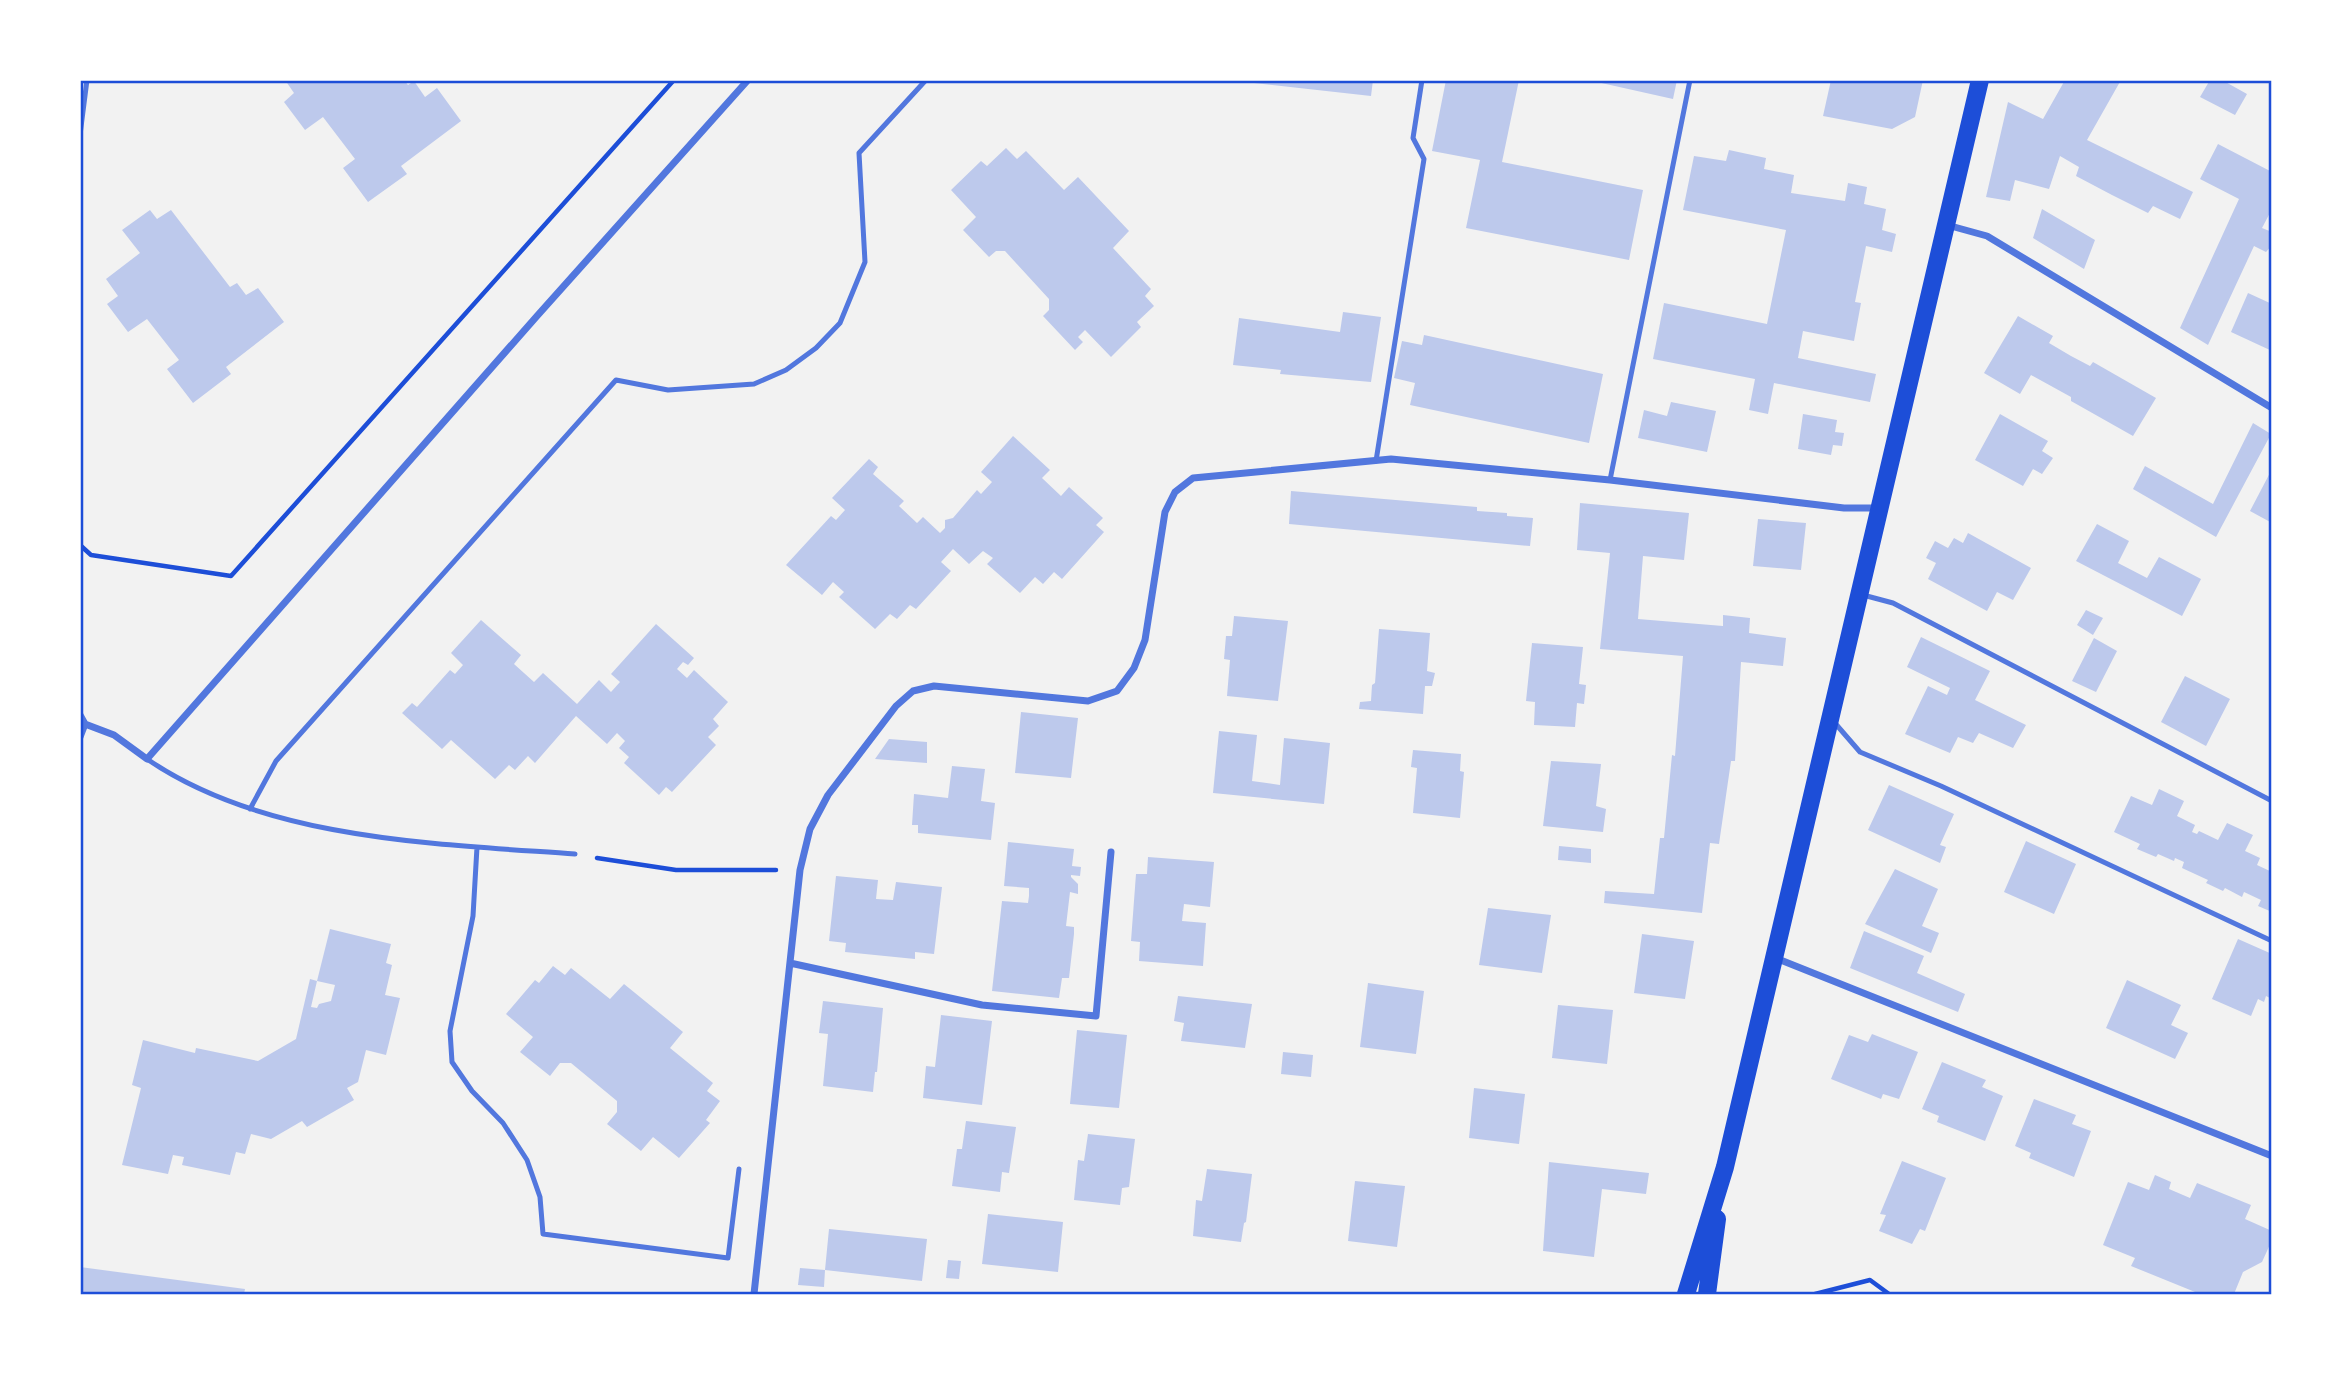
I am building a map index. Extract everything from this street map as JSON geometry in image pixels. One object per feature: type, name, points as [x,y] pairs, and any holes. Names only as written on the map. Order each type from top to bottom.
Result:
[{"type":"main road","points":[[1686,1294],[1725,1167],[1980,80]]},
{"type":"main road","points":[[1707,1294],[1725,1167]]},
{"type":"street","points":[[80,715],[85,724],[114,735],[147,759],[748,80]]},
{"type":"street","points":[[1947,225],[1987,236],[2272,408]]},
{"type":"street","points":[[754,1294],[800,870],[810,829],[828,795],[896,706],[913,691],[934,686],[1088,701],[1117,691],[1134,668],[1145,640],[1165,512],[1175,492],[1193,478],[1391,459],[1610,480],[1844,508],[1878,508]]},
{"type":"street","points":[[80,737],[85,724]]},
{"type":"street","points":[[790,963],[982,1004],[1096,1016],[1111,852]]},
{"type":"street","points":[[1773,957],[2272,1156]]},
{"type":"lane","points":[[80,135],[87,80]]},
{"type":"lane","points":[[250,809],[276,761],[616,380],[668,390],[754,384],[786,370],[816,348],[840,323],[865,262],[859,153],[926,80]]},
{"type":"lane","points":[[1376,461],[1424,159],[1413,138],[1422,80]]},
{"type":"lane","points":[[1610,480],[1690,80]]},
{"type":"lane","points":[[1860,594],[1893,603],[2272,801]]},
{"type":"lane","points":[[1830,717],[1860,752],[1941,786],[2272,942]]},
{"type":"lane","points":[[147,759],[185,783],[250,809],[348,832],[477,847],[575,854]]},
{"type":"lane","points":[[477,847],[473,916],[450,1031],[452,1062],[472,1091],[503,1124],[527,1160],[540,1197],[543,1234],[728,1258],[739,1169]]},
{"type":"path","points":[[80,545],[91,555],[231,576],[674,80]]},
{"type":"path","points":[[575,854],[676,870],[800,870]]},
{"type":"path","points":[[1815,1294],[1870,1280],[1889,1294]]},
{"type":"building","points":[[285,80],[404,80],[408,85],[414,81],[425,97],[437,88],[461,121],[401,166],[407,174],[368,202],[343,168],[355,159],[323,117],[305,130],[284,102],[294,93]]},
{"type":"building","points":[[1255,80],[1373,80],[1371,96],[1254,83]]},
{"type":"building","points":[[1446,80],[1519,80],[1502,162],[1643,190],[1629,260],[1466,228],[1480,160],[1432,151]]},
{"type":"building","points":[[1588,80],[1677,80],[1673,99]]},
{"type":"building","points":[[1831,80],[1923,80],[1915,117],[1892,129],[1823,116]]},
{"type":"building","points":[[2065,80],[2121,80],[2087,140],[2193,192],[2180,219],[2153,206],[2148,213],[2112,195],[2076,176],[2079,167],[2060,156],[2049,189],[2015,180],[2010,201],[1986,197],[2008,102],[2043,119]]},
{"type":"building","points":[[2210,80],[2222,80],[2247,94],[2235,115],[2200,97]]},
{"type":"building","points":[[2218,144],[2272,172],[2272,209],[2262,228],[2272,232],[2272,245],[2266,252],[2254,246],[2208,345],[2180,328],[2239,199],[2200,179]]},
{"type":"building","points":[[1006,148],[1017,159],[1026,151],[1064,190],[1078,177],[1129,231],[1113,248],[1151,289],[1145,296],[1154,306],[1137,322],[1141,327],[1111,357],[1085,330],[1078,337],[1083,342],[1075,350],[1043,316],[1049,310],[1049,299],[1005,251],[996,251],[989,257],[963,230],[976,217],[951,190],[981,161],[987,166]]},
{"type":"building","points":[[1729,150],[1766,158],[1764,169],[1794,175],[1791,193],[1845,201],[1848,183],[1867,187],[1864,204],[1886,209],[1882,230],[1896,234],[1892,252],[1866,246],[1855,302],[1861,303],[1854,341],[1803,331],[1798,358],[1876,374],[1870,402],[1774,383],[1768,414],[1749,410],[1755,379],[1653,359],[1664,303],[1767,324],[1786,230],[1683,210],[1694,156],[1726,161]]},
{"type":"building","points":[[2042,209],[2095,240],[2084,269],[2033,238]]},
{"type":"building","points":[[150,210],[157,219],[171,210],[230,287],[237,283],[246,295],[258,288],[284,322],[226,367],[231,374],[193,403],[167,369],[179,360],[147,319],[128,332],[107,304],[118,296],[106,279],[140,253],[122,230]]},
{"type":"building","points":[[2248,293],[2272,304],[2272,351],[2231,332]]},
{"type":"building","points":[[1343,312],[1381,317],[1371,382],[1280,374],[1281,370],[1233,365],[1239,318],[1340,332]]},
{"type":"building","points":[[2018,316],[2053,336],[2049,343],[2090,366],[2093,362],[2156,398],[2133,436],[2031,375],[2020,394],[1984,373]]},
{"type":"building","points":[[1424,335],[1603,374],[1589,443],[1410,405],[1415,383],[1394,378],[1402,341],[1422,345]]},
{"type":"building","points":[[1671,402],[1716,411],[1707,452],[1638,438],[1644,410],[1667,416]]},
{"type":"building","points":[[1803,414],[1837,420],[1835,432],[1844,433],[1842,446],[1833,445],[1831,455],[1798,449]]},
{"type":"building","points":[[2000,414],[2048,441],[2042,451],[2053,458],[2042,474],[2033,469],[2023,486],[1975,460]]},
{"type":"building","points":[[2253,423],[2271,434],[2216,537],[2133,489],[2145,466],[2213,504]]},
{"type":"building","points":[[1013,436],[1050,470],[1042,478],[1061,496],[1069,487],[1103,518],[1096,525],[1104,532],[1062,579],[1054,572],[1043,584],[1035,577],[1020,593],[987,564],[993,558],[983,551],[969,564],[953,549],[941,562],[951,571],[916,609],[910,605],[897,619],[890,614],[875,629],[839,597],[844,592],[833,582],[822,595],[786,565],[831,516],[836,520],[845,510],[832,498],[869,459],[878,467],[873,474],[904,501],[899,506],[917,523],[923,517],[940,533],[945,528],[945,520],[953,518],[977,490],[981,494],[992,482],[981,472]]},
{"type":"building","points":[[2272,469],[2272,523],[2250,511]]},
{"type":"building","points":[[1291,491],[1477,507],[1477,511],[1533,518],[1530,546],[1289,524]]},
{"type":"building","points":[[1580,503],[1689,513],[1684,560],[1643,556],[1638,619],[1723,626],[1723,615],[1750,618],[1749,633],[1786,638],[1783,666],[1741,662],[1735,761],[1731,761],[1719,844],[1710,843],[1702,913],[1604,903],[1605,891],[1654,894],[1660,838],[1664,838],[1672,755],[1675,756],[1683,656],[1600,649],[1610,553],[1577,550]]},
{"type":"building","points":[[1758,519],[1806,523],[1801,570],[1753,566]]},
{"type":"building","points":[[2097,524],[2129,541],[2118,563],[2147,578],[2159,557],[2201,579],[2182,616],[2076,561]]},
{"type":"building","points":[[1968,533],[2031,568],[2013,600],[1997,592],[1987,611],[1928,579],[1936,563],[1926,558],[1935,541],[1948,548],[1954,538],[1963,543]]},
{"type":"building","points":[[2086,610],[2103,618],[2093,635],[2077,625]]},
{"type":"building","points":[[1234,616],[1288,621],[1278,701],[1227,696],[1230,660],[1224,659],[1226,636],[1232,636]]},
{"type":"building","points":[[481,620],[521,655],[514,664],[534,682],[543,673],[577,704],[599,680],[611,692],[620,682],[611,674],[656,624],[694,658],[688,665],[683,662],[677,669],[687,678],[694,670],[728,702],[713,719],[719,726],[708,737],[716,745],[672,792],[666,787],[659,795],[624,763],[629,757],[619,748],[625,741],[617,733],[607,744],[576,716],[535,763],[528,756],[515,770],[509,765],[495,779],[451,740],[442,749],[402,713],[412,703],[417,707],[450,670],[455,674],[463,665],[451,653]]},
{"type":"building","points":[[1379,629],[1430,633],[1427,671],[1435,673],[1432,686],[1425,686],[1423,714],[1359,709],[1360,702],[1371,701]]},
{"type":"building","points":[[1921,637],[1990,671],[1975,700],[2026,725],[2013,748],[1979,733],[1973,743],[1958,737],[1950,753],[1905,734],[1928,686],[1947,695],[1950,688],[1907,667]]},
{"type":"building","points":[[2094,638],[2117,651],[2096,692],[2072,681]]},
{"type":"building","points":[[1532,643],[1583,647],[1579,684],[1586,685],[1584,704],[1577,703],[1575,727],[1534,725],[1535,702],[1526,701]]},
{"type":"building","points":[[2185,676],[2230,699],[2206,746],[2161,722]]},
{"type":"building","points":[[1021,712],[1078,718],[1071,778],[1015,773]]},
{"type":"building","points":[[1219,731],[1257,735],[1252,781],[1280,785],[1284,738],[1330,743],[1324,804],[1213,793]]},
{"type":"building","points":[[889,739],[927,742],[927,763],[875,759]]},
{"type":"building","points":[[1413,750],[1461,754],[1460,771],[1464,772],[1460,818],[1413,813],[1417,768],[1411,767]]},
{"type":"building","points":[[1551,761],[1601,764],[1596,806],[1606,809],[1603,832],[1543,826]]},
{"type":"building","points":[[952,766],[985,769],[981,801],[995,803],[991,840],[918,833],[918,825],[912,825],[914,794],[948,798]]},
{"type":"building","points":[[1889,785],[1954,814],[1940,845],[1946,847],[1940,863],[1868,830]]},
{"type":"building","points":[[2159,789],[2184,801],[2177,816],[2195,825],[2192,832],[2197,834],[2199,831],[2218,840],[2227,823],[2253,835],[2245,851],[2260,858],[2257,865],[2272,872],[2272,912],[2258,906],[2261,900],[2244,892],[2242,897],[2225,888],[2223,891],[2206,883],[2208,880],[2182,868],[2184,862],[2158,854],[2156,857],[2137,849],[2140,844],[2114,832],[2131,796],[2152,805]]},
{"type":"building","points":[[2026,841],[2076,864],[2054,914],[2004,892]]},
{"type":"building","points":[[1008,842],[1074,849],[1072,866],[1081,867],[1080,876],[1071,875],[1078,884],[1078,894],[1070,892],[1066,926],[1074,927],[1074,934],[1069,978],[1062,978],[1059,998],[992,991],[1002,901],[1028,903],[1029,896],[1029,888],[1004,886]]},
{"type":"building","points":[[1559,846],[1591,849],[1591,863],[1558,860]]},
{"type":"building","points":[[1148,857],[1214,862],[1210,907],[1184,904],[1182,921],[1206,923],[1203,966],[1139,961],[1140,942],[1131,941],[1136,874],[1147,874]]},
{"type":"building","points":[[1895,869],[1938,889],[1922,926],[1939,933],[1931,953],[1865,924]]},
{"type":"building","points":[[836,876],[878,880],[876,899],[893,900],[896,882],[942,887],[934,954],[915,952],[915,959],[845,952],[846,943],[829,941]]},
{"type":"building","points":[[1488,908],[1551,915],[1542,973],[1479,965]]},
{"type":"building","points":[[330,929],[391,944],[386,963],[392,965],[385,995],[400,998],[386,1055],[366,1050],[358,1082],[347,1088],[354,1100],[307,1127],[302,1121],[271,1139],[251,1134],[245,1154],[236,1152],[230,1175],[182,1165],[184,1157],[173,1155],[168,1174],[122,1165],[141,1088],[132,1085],[143,1040],[195,1053],[196,1048],[258,1061],[296,1039],[310,979],[317,981]],"holes":[[[317,981],[335,985],[331,1001],[319,1004],[317,1008],[311,1007]]]},
{"type":"building","points":[[1864,931],[1924,956],[1917,973],[1965,994],[1958,1012],[1850,968]]},
{"type":"building","points":[[1642,934],[1694,941],[1685,999],[1634,993]]},
{"type":"building","points":[[2238,939],[2272,954],[2272,994],[2270,998],[2266,996],[2264,1002],[2258,999],[2251,1016],[2212,999]]},
{"type":"building","points":[[553,966],[565,975],[571,968],[610,999],[624,984],[683,1032],[670,1048],[713,1083],[707,1091],[720,1101],[706,1120],[710,1123],[679,1158],[653,1137],[641,1151],[607,1124],[617,1112],[617,1101],[571,1063],[560,1063],[550,1076],[520,1052],[533,1037],[506,1014],[535,980],[539,983]]},
{"type":"building","points":[[2127,980],[2181,1005],[2171,1025],[2188,1033],[2175,1059],[2106,1028]]},
{"type":"building","points":[[1368,983],[1424,991],[1416,1054],[1360,1047]]},
{"type":"building","points":[[1178,996],[1252,1004],[1245,1048],[1181,1041],[1184,1023],[1174,1021]]},
{"type":"building","points":[[823,1001],[883,1008],[873,1092],[823,1086],[828,1034],[819,1033]]},
{"type":"building","points":[[1558,1005],[1613,1010],[1607,1064],[1552,1058]]},
{"type":"building","points":[[941,1015],[992,1021],[982,1105],[923,1098],[926,1066],[935,1067]]},
{"type":"building","points":[[1077,1030],[1127,1035],[1119,1108],[1070,1104]]},
{"type":"building","points":[[1872,1034],[1918,1052],[1899,1099],[1883,1094],[1881,1099],[1831,1079],[1849,1035],[1868,1042]]},
{"type":"building","points":[[1283,1052],[1313,1055],[1311,1077],[1281,1074]]},
{"type":"building","points":[[1942,1062],[1986,1080],[1982,1087],[2003,1096],[1985,1141],[1937,1122],[1939,1116],[1922,1109]]},
{"type":"building","points":[[1474,1088],[1525,1094],[1519,1144],[1469,1138]]},
{"type":"building","points":[[2034,1099],[2076,1115],[2072,1124],[2091,1131],[2074,1177],[2029,1158],[2031,1153],[2015,1146]]},
{"type":"building","points":[[966,1121],[1016,1127],[1009,1173],[1002,1172],[1000,1192],[952,1186],[957,1149],[962,1149]]},
{"type":"building","points":[[1088,1134],[1135,1139],[1129,1187],[1122,1188],[1120,1205],[1074,1200],[1078,1160],[1084,1161]]},
{"type":"building","points":[[1902,1161],[1946,1178],[1925,1231],[1920,1229],[1912,1244],[1879,1231],[1886,1215],[1880,1214]]},
{"type":"building","points":[[1549,1162],[1649,1173],[1646,1194],[1602,1189],[1594,1257],[1543,1251]]},
{"type":"building","points":[[1207,1169],[1252,1174],[1241,1242],[1193,1236],[1196,1200],[1202,1201]]},
{"type":"building","points":[[2155,1175],[2171,1182],[2169,1189],[2190,1198],[2197,1183],[2251,1205],[2245,1219],[2272,1231],[2272,1240],[2262,1262],[2243,1272],[2234,1294],[2200,1294],[2131,1266],[2135,1258],[2103,1245],[2128,1182],[2149,1190]]},
{"type":"building","points":[[1355,1181],[1405,1186],[1397,1247],[1348,1241]]},
{"type":"building","points":[[988,1214],[1063,1222],[1058,1272],[982,1264]]},
{"type":"building","points":[[829,1229],[927,1239],[922,1281],[825,1270]]},
{"type":"building","points":[[948,1260],[961,1261],[959,1279],[946,1278]]},
{"type":"building","points":[[80,1267],[245,1289],[244,1294],[80,1294]]},
{"type":"building","points":[[800,1268],[825,1270],[824,1287],[798,1285]]}]
